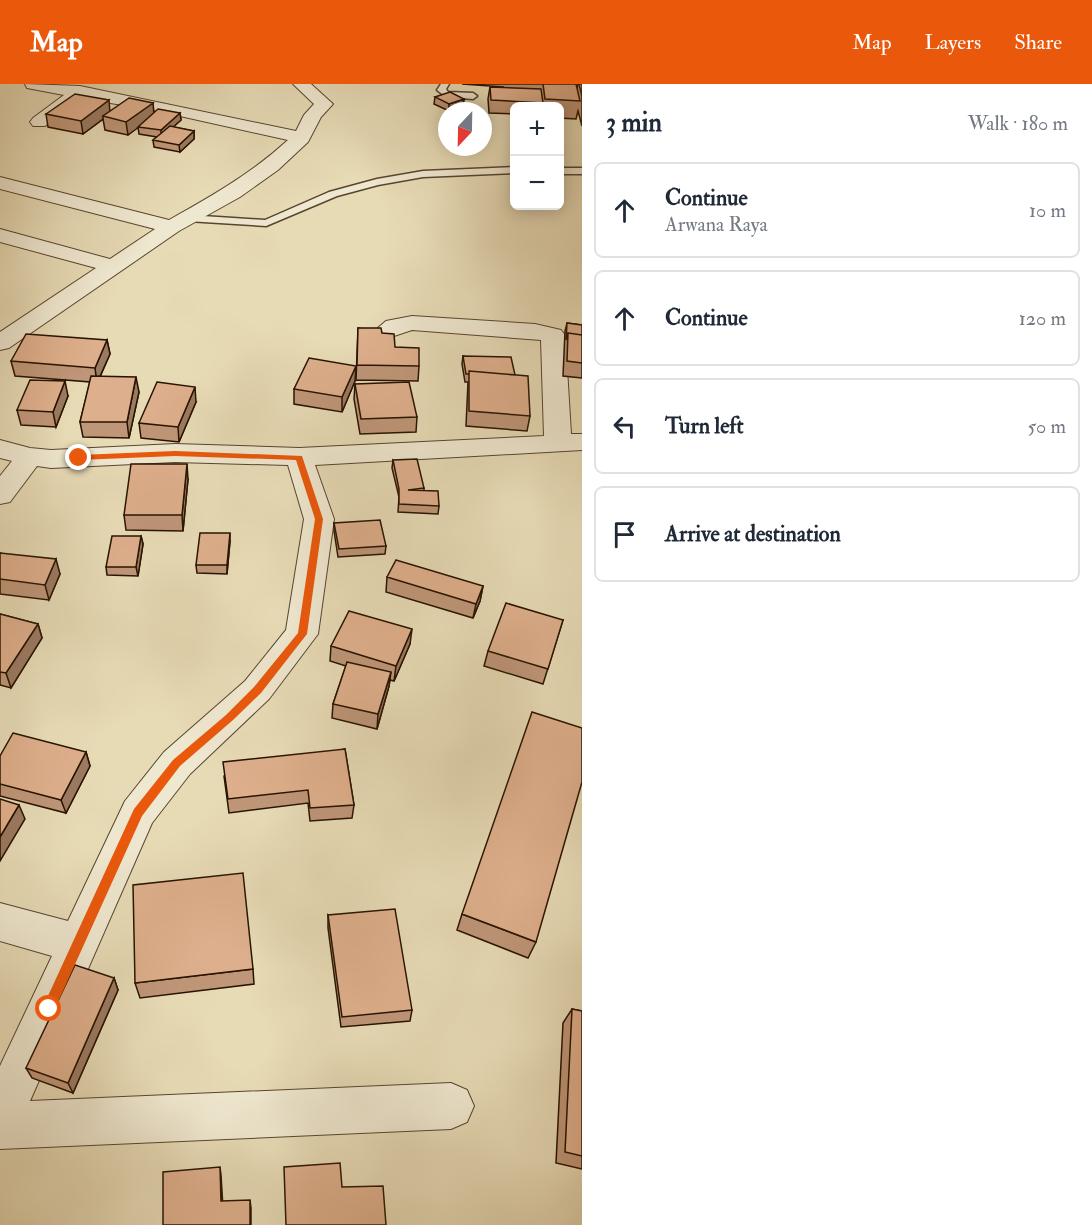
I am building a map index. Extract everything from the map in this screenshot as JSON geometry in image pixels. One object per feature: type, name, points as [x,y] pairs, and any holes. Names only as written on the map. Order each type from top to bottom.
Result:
[{"type":"street","points":[[33,84],[72,88],[302,138]]},
{"type":"street","points":[[0,343],[112,266],[180,222],[233,193],[271,165],[302,138],[313,115],[324,104],[301,84]]},
{"type":"street","points":[[39,122],[72,88]]},
{"type":"street","points":[[0,183],[180,222]]},
{"type":"street","points":[[0,235],[112,266]]},
{"type":"street","points":[[0,449],[30,458],[175,453],[299,457],[570,442],[553,335],[535,331],[412,323],[394,326],[385,332]]},
{"type":"street","points":[[0,1118],[138,813],[155,788],[177,763],[257,690],[302,634],[319,519],[299,457]]},
{"type":"street","points":[[0,495],[30,458]]},
{"type":"street","points":[[0,922],[78,943]]},
{"type":"street","points":[[0,1126],[451,1107]]},
{"type":"lane","points":[[445,84],[441,90],[446,94],[473,96]]},
{"type":"lane","points":[[180,222],[224,218],[266,223],[333,194],[377,182],[423,174],[510,170]]},
{"type":"lane","points":[[564,171],[582,171]]},
{"type":"building","points":[[543,84],[576,84],[580,101],[545,99]]},
{"type":"building","points":[[490,87],[541,89],[543,102],[526,102],[491,100]]},
{"type":"building","points":[[450,92],[464,99],[445,102],[435,97]]},
{"type":"building","points":[[75,94],[109,100],[81,121],[46,114]]},
{"type":"building","points":[[129,98],[153,103],[126,122],[103,116]]},
{"type":"building","points":[[158,109],[180,113],[161,130],[138,127]]},
{"type":"building","points":[[170,126],[194,131],[179,145],[153,140]]},
{"type":"building","points":[[567,323],[582,325],[582,335],[568,333],[566,340]]},
{"type":"building","points":[[358,328],[381,328],[382,333],[394,334],[395,347],[419,348],[419,366],[357,365]]},
{"type":"building","points":[[568,333],[582,335],[582,363],[567,361]]},
{"type":"building","points":[[26,334],[107,340],[95,368],[11,361]]},
{"type":"building","points":[[463,356],[511,357],[515,375],[469,371],[469,374],[466,374]]},
{"type":"building","points":[[309,358],[356,366],[342,397],[294,389]]},
{"type":"building","points":[[469,371],[528,376],[530,416],[469,411]]},
{"type":"building","points":[[91,376],[136,377],[127,422],[80,422]]},
{"type":"building","points":[[30,380],[65,381],[53,412],[17,410]]},
{"type":"building","points":[[157,382],[195,387],[178,427],[139,423]]},
{"type":"building","points":[[409,382],[417,417],[361,419],[355,384]]},
{"type":"building","points":[[417,459],[424,488],[408,490],[438,491],[439,506],[399,504],[399,489],[393,460]]},
{"type":"building","points":[[131,464],[187,464],[182,515],[124,515]]},
{"type":"building","points":[[380,520],[386,546],[339,549],[334,523]]},
{"type":"building","points":[[200,533],[230,533],[227,565],[196,565]]},
{"type":"building","points":[[112,536],[141,536],[136,567],[106,567]]},
{"type":"building","points":[[0,553],[56,559],[45,585],[0,579]]},
{"type":"building","points":[[396,560],[483,586],[476,604],[387,577]]},
{"type":"building","points":[[506,603],[563,620],[548,669],[488,651]]},
{"type":"building","points":[[349,611],[412,629],[396,666],[331,646]]},
{"type":"building","points":[[0,614],[38,624],[6,673],[0,672]]},
{"type":"building","points":[[347,662],[391,672],[378,714],[333,704]]},
{"type":"building","points":[[532,712],[582,728],[582,782],[536,942],[462,914]]},
{"type":"building","points":[[13,733],[86,752],[61,800],[0,784],[0,756]]},
{"type":"building","points":[[345,749],[354,805],[310,808],[308,790],[228,799],[223,762]]},
{"type":"building","points":[[0,799],[19,805],[0,837]]},
{"type":"building","points":[[243,873],[253,969],[135,983],[133,885]]},
{"type":"building","points":[[395,909],[412,1010],[342,1017],[328,915]]},
{"type":"building","points":[[75,965],[114,978],[68,1083],[26,1068]]},
{"type":"building","points":[[572,1009],[582,1011],[582,1156],[565,1152]]},
{"type":"building","points":[[340,1163],[342,1187],[383,1186],[386,1225],[286,1225],[284,1167]]},
{"type":"building","points":[[220,1167],[221,1201],[250,1200],[250,1225],[163,1225],[163,1172]]},
{"type":"route","points":[[49,1009],[138,813],[155,788],[177,763],[257,690],[279,666],[302,634],[319,519],[299,457],[175,453],[79,458]]}]
